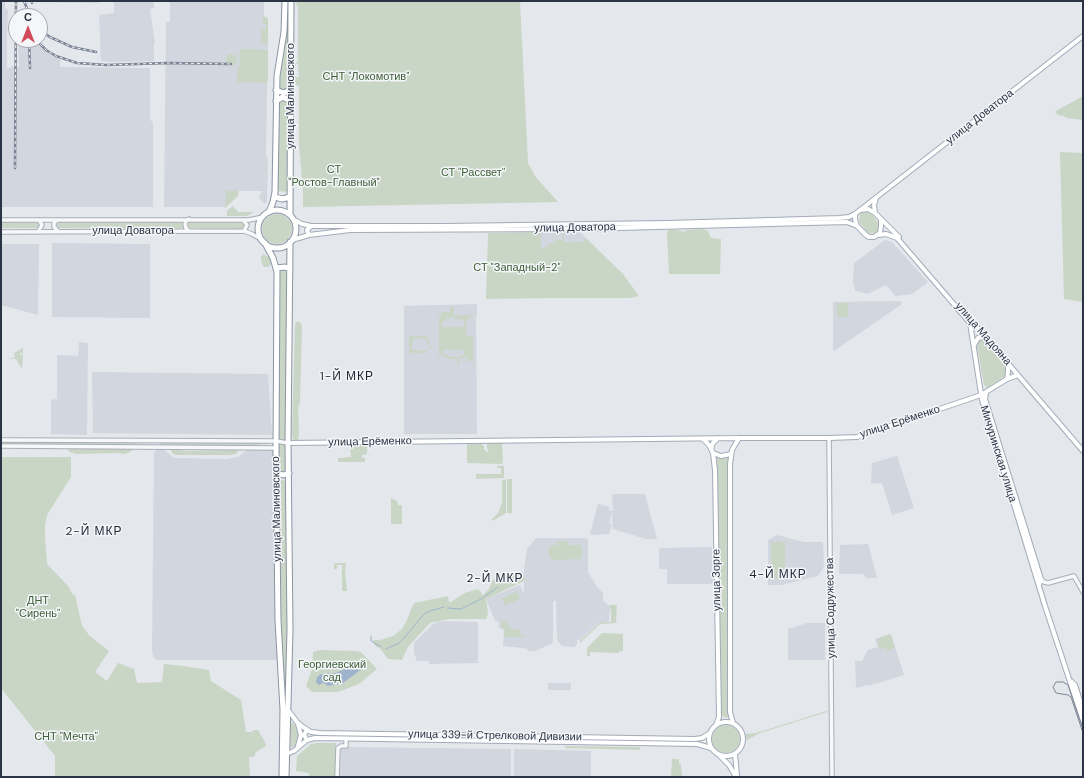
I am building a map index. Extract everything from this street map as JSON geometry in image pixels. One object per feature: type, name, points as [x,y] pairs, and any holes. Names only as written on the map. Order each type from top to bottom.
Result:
[{"type":"highway","name":"улица Малиновского","points":[[268,212],[275,197],[277,69],[284,32],[285,1]]},
{"type":"highway","name":"улица Малиновского","points":[[291,1],[290,197],[292,217]]},
{"type":"highway","points":[[276,90],[283,93],[290,90]]},
{"type":"highway","points":[[276,101],[284,97],[290,101]]},
{"type":"highway","points":[[275,197],[282,199],[290,197]]},
{"type":"highway","points":[[280,210],[292,217],[296,229],[291,241],[280,247],[272,247],[264,242],[259,234],[258,228],[263,216],[268,212],[280,210]]},
{"type":"highway","name":"улица Малиновского","points":[[282,777],[285,754],[290,630],[288,443],[291,241]]},
{"type":"highway","name":"улица Малиновского","points":[[264,242],[273,258],[276,268],[278,620],[286,777]]},
{"type":"highway","points":[[276,268],[285,267],[290,269]]},
{"type":"highway","points":[[277,473],[283,475],[289,473]]},
{"type":"highway","points":[[277,481],[283,478],[289,480]]},
{"type":"main road","name":"улица Доватора","points":[[861,210],[1083,36]]},
{"type":"main road","points":[[875,213],[874,205],[876,198]]},
{"type":"main road","points":[[868,209],[875,213],[881,220],[881,226],[878,234],[873,237],[869,237],[857,226],[855,214],[861,210],[868,209]]},
{"type":"main road","name":"улица Доватора","points":[[292,217],[302,224],[311,226],[621,224],[839,218],[855,214]]},
{"type":"main road","name":"улица Мадояна","points":[[881,220],[898,236],[1008,363],[1083,453]]},
{"type":"main road","name":"улица Доватора","points":[[291,241],[309,235],[350,230],[580,229],[848,222],[857,226]]},
{"type":"main road","points":[[309,235],[307,230],[311,226]]},
{"type":"main road","name":"улица Мадояна","points":[[878,234],[886,234],[897,238],[968,320]]},
{"type":"main road","name":"Мичуринская улица","points":[[968,320],[974,345],[981,395],[1039,585],[1083,721]]},
{"type":"main road","points":[[974,345],[977,339],[981,337],[992,346]]},
{"type":"main road","points":[[1007,379],[1008,363]]},
{"type":"main road","name":"улица Ерёменко","points":[[288,443],[857,437],[981,395],[1007,379],[1018,375]]},
{"type":"main road","name":"улица Мадояна","points":[[1007,379],[1014,378],[1020,380],[1083,453]]},
{"type":"main road","points":[[975,397],[980,385],[987,392]]},
{"type":"main road","name":"Мичуринская улица","points":[[987,392],[985,399],[1041,579]]},
{"type":"main road","points":[[703,438],[712,451],[721,456],[732,452],[739,438]]},
{"type":"main road","points":[[712,451],[713,443],[718,438]]},
{"type":"main road","points":[[725,438],[730,444],[732,452]]},
{"type":"main road","name":"улица Зорге","points":[[712,451],[715,470],[719,717],[716,725]]},
{"type":"main road","name":"улица Зорге","points":[[732,452],[730,464],[730,712],[733,723]]},
{"type":"main road","points":[[1039,585],[1041,579]]},
{"type":"main road","name":"Мичуринская улица","points":[[1069,679],[1075,685],[1083,710]]},
{"type":"main road","name":"улица 339-й Стрелковой Дивизии","points":[[287,709],[297,722],[307,730],[320,733],[695,739],[702,738],[710,733]]},
{"type":"main road","points":[[297,722],[301,735],[298,747]]},
{"type":"main road","points":[[718,755],[730,756],[736,754],[741,748],[743,740],[741,730],[733,723],[724,722],[716,725],[710,733],[709,738],[711,748],[718,755],[729,765],[737,777]]},
{"type":"main road","points":[[285,754],[298,747],[306,740],[304,735],[307,730]]},
{"type":"main road","points":[[377,734],[379,737],[377,740]]},
{"type":"main road","points":[[385,734],[383,737],[385,740]]},
{"type":"main road","name":"улица 339-й Стрелковой Дивизии","points":[[306,740],[315,738],[697,744],[711,748]]},
{"type":"main road","points":[[736,754],[737,777]]},
{"type":"street","name":"улица Доватора","points":[[1,220],[242,220],[254,219],[263,216]]},
{"type":"street","points":[[189,219],[185,224],[189,231]]},
{"type":"street","points":[[38,232],[42,225],[39,220]]},
{"type":"street","points":[[56,220],[54,227],[58,232]]},
{"type":"street","points":[[242,220],[246,222],[244,231]]},
{"type":"street","name":"улица Доватора","points":[[1,232],[244,231],[252,234],[264,242]]},
{"type":"street","name":"улица Содружества","points":[[829,438],[832,777]]},
{"type":"street","name":"улица Ерёменко","points":[[1,440],[268,441],[288,443]]},
{"type":"street","points":[[146,440],[148,443],[146,447]]},
{"type":"street","points":[[152,440],[152,447]]},
{"type":"street","points":[[157,440],[157,447]]},
{"type":"street","points":[[268,441],[270,444],[268,448]]},
{"type":"street","points":[[1,446],[276,448]]},
{"type":"street","points":[[1041,579],[1048,583],[1074,576],[1083,592]]},
{"type":"street","points":[[337,777],[338,748],[341,746],[346,746],[346,739]]},
{"type":"shaded area","points":[[1,1],[5,1],[5,8],[8,10],[7,68],[11,68],[11,66],[19,67],[18,48],[42,48],[60,60],[60,67],[150,68],[150,120],[153,122],[153,207],[1,207]]},
{"type":"shaded area","points":[[99,1],[99,3],[28,2]]},
{"type":"shaded area","points":[[114,1],[154,1],[154,8],[150,9],[155,43],[154,61],[101,61],[99,15],[114,13]]},
{"type":"shaded area","points":[[170,1],[264,1],[264,22],[268,22],[266,156],[268,158],[267,201],[265,204],[258,197],[263,191],[227,191],[225,207],[164,207],[166,22],[170,22]]},
{"type":"shaded area","points":[[541,232],[563,232],[563,240],[560,240],[544,249],[540,249]]},
{"type":"shaded area","points":[[564,232],[580,232],[586,238],[581,242],[564,242]]},
{"type":"shaded area","points":[[885,240],[892,242],[928,282],[912,294],[895,296],[886,285],[868,294],[855,291],[853,282],[854,263]]},
{"type":"shaded area","points":[[52,243],[150,244],[150,318],[52,317]]},
{"type":"shaded area","points":[[1,244],[39,244],[38,315],[1,305]]},
{"type":"shaded area","points":[[900,301],[902,304],[834,351],[833,302]]},
{"type":"shaded area","points":[[477,304],[477,434],[404,434],[404,306]]},
{"type":"shaded area","points":[[79,342],[88,343],[87,435],[51,434],[51,400],[57,399],[57,355],[78,356]]},
{"type":"shaded area","points":[[92,372],[268,374],[272,435],[93,433]]},
{"type":"shaded area","points":[[158,449],[164,450],[174,458],[227,459],[238,457],[247,450],[275,450],[278,660],[157,660],[154,658],[152,652],[154,452]]},
{"type":"shaded area","points":[[897,456],[914,508],[892,515],[882,483],[871,484],[872,463]]},
{"type":"shaded area","points":[[612,494],[645,494],[657,539],[646,539],[613,529],[612,512],[609,524],[612,525],[609,534],[590,535],[598,504],[610,507],[609,510],[613,511]]},
{"type":"shaded area","points":[[777,535],[804,542],[823,542],[824,566],[818,576],[781,585],[768,585],[768,540]]},
{"type":"shaded area","points":[[536,538],[587,538],[588,540],[588,572],[597,587],[603,593],[603,600],[610,607],[609,622],[599,622],[580,640],[577,640],[577,644],[574,647],[562,646],[557,640],[556,601],[553,601],[553,643],[535,651],[503,646],[504,630],[499,628],[499,622],[495,621],[486,599],[520,585],[524,594],[524,568],[527,549]]},
{"type":"shaded area","points":[[868,544],[877,578],[866,578],[863,574],[839,574],[840,545]]},
{"type":"shaded area","points":[[712,547],[713,584],[667,584],[667,569],[659,569],[659,548]]},
{"type":"shaded area","points":[[437,622],[478,622],[478,663],[429,664],[429,661],[417,661],[414,653],[414,643],[432,625]]},
{"type":"shaded area","points":[[807,623],[825,623],[825,660],[788,660],[788,629]]},
{"type":"shaded area","points":[[891,634],[904,675],[868,686],[856,688],[855,661],[862,661],[868,650],[878,647],[875,639]]},
{"type":"shaded area","points":[[548,683],[571,683],[571,690],[548,690]]},
{"type":"shaded area","points":[[343,747],[511,749],[511,777],[338,777],[338,750]]},
{"type":"shaded area","points":[[514,749],[591,751],[591,777],[514,777]]},
{"type":"green space","points":[[287,1],[289,1],[289,39],[286,91],[280,90],[280,85],[287,24]]},
{"type":"green space","name":"СНТ \"Локомотив\"","points":[[297,1],[520,1],[528,163],[535,176],[558,202],[303,207],[299,145],[299,86],[295,85],[295,73],[296,77],[299,77],[298,63],[296,64],[295,70],[295,63],[298,62]]},
{"type":"green space","points":[[263,16],[268,18],[268,45],[261,42],[261,30],[266,30],[266,24],[263,24]]},
{"type":"green space","points":[[241,49],[268,50],[268,81],[266,83],[237,82],[237,70],[240,65],[239,53]]},
{"type":"green space","points":[[227,54],[236,55],[237,65],[226,64]]},
{"type":"green space","points":[[1083,96],[1083,120],[1067,118],[1058,115],[1055,112],[1056,111]]},
{"type":"green space","points":[[283,100],[288,104],[287,192],[278,191],[278,104]]},
{"type":"green space","points":[[1060,152],[1083,153],[1083,302],[1064,299]]},
{"type":"green space","points":[[226,190],[239,191],[238,196],[225,208]]},
{"type":"green space","points":[[233,206],[238,212],[254,212],[247,216],[227,216],[227,211]]},
{"type":"green space","points":[[866,211],[871,213],[879,224],[878,231],[875,233],[868,233],[859,222],[860,214]]},
{"type":"green space","points":[[277,214],[288,218],[292,229],[288,240],[277,244],[266,240],[262,229],[266,218]]},
{"type":"green space","points":[[184,221],[184,228],[59,228],[57,225],[59,222]]},
{"type":"green space","points":[[189,221],[242,221],[245,225],[241,229],[190,228],[188,226]]},
{"type":"green space","points":[[1,222],[38,223],[39,226],[37,228],[1,228]]},
{"type":"green space","points":[[703,229],[708,231],[711,238],[721,239],[720,274],[669,274],[668,230],[678,230],[684,232],[686,230]]},
{"type":"green space","name":"СТ \"Западный-2\"","points":[[541,232],[541,249],[548,247],[548,243],[555,243],[555,239],[562,240],[563,232],[564,242],[581,242],[586,238],[623,274],[639,296],[629,298],[486,299],[488,233]]},
{"type":"green space","points":[[263,254],[269,257],[272,261],[268,267],[264,267],[262,264],[261,257]]},
{"type":"green space","points":[[281,269],[285,269],[287,273],[286,441],[278,441],[279,277]]},
{"type":"green space","points":[[837,303],[848,303],[848,317],[837,317]]},
{"type":"green space","points":[[450,306],[453,306],[454,315],[473,315],[466,321],[466,336],[473,336],[473,361],[467,361],[466,354],[464,358],[459,359],[460,366],[459,364],[457,366],[458,359],[449,359],[442,355],[439,356],[439,316],[441,316],[441,312],[450,312]],"holes":[[[452,317],[463,320],[464,327],[442,327],[443,321]],[[442,350],[464,350],[464,354],[460,357],[451,357],[443,354]]]},
{"type":"green space","points":[[296,322],[300,322],[302,326],[300,402],[298,408],[299,432],[298,440],[295,441],[292,433]]},
{"type":"green space","points":[[427,336],[430,345],[428,345],[427,339],[413,338],[412,350],[429,351],[426,353],[409,352],[409,340],[411,340],[409,337]]},
{"type":"green space","points":[[984,340],[1007,368],[1005,376],[987,388],[984,385],[977,346],[978,342]]},
{"type":"green space","points":[[23,347],[23,354],[22,369],[16,359],[9,357],[15,358],[14,353]]},
{"type":"green space","points":[[1,441],[146,443],[117,445],[1,444]]},
{"type":"green space","points":[[482,442],[484,449],[487,452],[489,451],[487,448],[487,442],[502,442],[503,463],[496,458],[503,464],[467,463],[467,443]]},
{"type":"green space","points":[[160,443],[268,444],[239,446],[160,445]]},
{"type":"green space","points":[[278,443],[286,443],[286,470],[283,473],[279,470]]},
{"type":"green space","points":[[350,444],[369,444],[369,447],[367,447],[367,454],[362,455],[362,458],[365,458],[365,462],[338,462],[338,458],[351,457]]},
{"type":"green space","points":[[69,448],[131,448],[133,450],[124,454],[76,454],[70,452],[68,450]]},
{"type":"green space","points":[[173,449],[186,451],[235,450],[238,452],[236,454],[228,455],[176,455],[171,451]]},
{"type":"green space","points":[[716,456],[728,458],[729,715],[726,718],[720,712]]},
{"type":"green space","points":[[1,457],[71,457],[71,477],[47,515],[45,537],[47,564],[69,587],[72,594],[75,595],[82,626],[90,636],[109,651],[95,672],[107,681],[118,663],[134,669],[137,683],[162,682],[164,664],[209,670],[211,681],[241,700],[246,732],[258,730],[265,742],[266,746],[256,752],[254,757],[249,757],[250,777],[55,777],[55,756],[1,688]]},
{"type":"green space","points":[[497,466],[504,466],[504,478],[476,479],[476,474],[501,474],[501,468],[497,468]]},
{"type":"green space","points":[[507,479],[512,479],[512,513],[507,513]]},
{"type":"green space","points":[[281,480],[287,482],[288,627],[285,697],[281,627],[279,482]]},
{"type":"green space","points":[[502,480],[506,480],[506,513],[493,521],[492,519],[498,513],[502,503]]},
{"type":"green space","points":[[391,498],[397,501],[398,505],[402,505],[402,524],[391,524]]},
{"type":"green space","points":[[771,540],[773,543],[777,541],[783,543],[783,541],[785,541],[785,573],[780,579],[775,578],[771,573]]},
{"type":"green space","points":[[557,541],[568,541],[568,545],[579,545],[583,550],[581,557],[579,559],[552,560],[549,557],[548,550],[552,545],[557,545]]},
{"type":"green space","points":[[346,563],[345,571],[347,591],[342,591],[342,565],[337,565],[337,569],[334,569],[334,564]]},
{"type":"green space","points":[[522,572],[525,580],[486,599],[488,614],[486,619],[450,619],[430,623],[408,647],[402,660],[388,659],[379,647],[378,648],[373,643],[373,640],[380,640],[393,636],[402,629],[414,603],[448,596],[449,603],[465,593],[478,589],[483,595],[489,589],[492,581],[505,574],[515,575]]},
{"type":"green space","points":[[517,592],[520,599],[505,605],[502,598]]},
{"type":"green space","points":[[609,605],[617,605],[616,623],[600,624],[580,643],[580,641],[600,622],[611,622],[611,610]]},
{"type":"green space","points":[[501,621],[507,621],[507,624],[505,625],[510,625],[510,629],[520,629],[521,636],[526,637],[504,637],[504,629],[501,628]]},
{"type":"green space","points":[[602,633],[623,634],[623,651],[619,651],[619,653],[590,652],[590,656],[587,656],[587,648]]},
{"type":"green space","points":[[890,634],[895,648],[887,651],[885,647],[880,649],[877,639]]},
{"type":"green space","name":"Георгиевский сад","points":[[320,650],[361,652],[377,669],[359,684],[338,692],[312,692],[306,686],[312,669],[313,652]]},
{"type":"green space","points":[[830,710],[760,733],[747,740],[745,734],[756,733]]},
{"type":"green space","points":[[292,722],[297,727],[300,734],[297,744],[292,748],[290,723]]},
{"type":"green space","points":[[726,725],[732,726],[736,729],[739,733],[739,745],[736,749],[732,752],[726,753],[720,752],[716,749],[713,745],[712,739],[713,733],[716,729],[720,726]]},
{"type":"green space","points":[[408,738],[534,739],[534,740]]},
{"type":"green space","points":[[336,743],[336,777],[309,777],[309,773],[296,771],[297,756],[311,744]]},
{"type":"green space","points":[[565,746],[640,747],[640,750],[565,748]]},
{"type":"green space","points":[[672,759],[679,759],[682,776],[690,777],[671,777]]},
{"type":"water","points":[[357,663],[363,668],[343,683],[328,686],[323,683],[319,685],[316,682],[317,677],[321,674],[336,673]]},
{"type":"waterway","points":[[448,608],[461,609],[481,599],[498,587]]},
{"type":"waterway","points":[[386,649],[399,643],[424,614],[444,607]]},
{"type":"waterway","points":[[371,636],[371,641],[381,647]]},
{"type":"tram line","points":[[1083,729],[1068,685],[1063,682],[1056,682],[1053,687],[1056,693],[1071,697],[1083,733]]},
{"type":"railway","points":[[15,168],[16,1]]},
{"type":"railway","points":[[24,1],[27,8]]},
{"type":"railway","points":[[48,36],[72,47],[96,52]]},
{"type":"railway","points":[[29,48],[30,68]]},
{"type":"railway","points":[[44,48],[56,56],[77,63],[106,65],[168,63],[231,64]]},
{"type":"district","name":"1-Й МКР","points":[[347,377]]},
{"type":"district","name":"2-Й МКР","points":[[94,532]]},
{"type":"district","name":"4-Й МКР","points":[[778,575]]},
{"type":"district","name":"2-Й МКР","points":[[495,579]]},
{"type":"park label","name":"СТ \"Рассвет\"","points":[[473,173]]},
{"type":"park label","name":"СТ \"Ростов-Главный\"","points":[[334,176]]},
{"type":"park label","name":"ДНТ \"Сирень\"","points":[[38,607]]},
{"type":"park label","name":"СНТ \"Мечта\"","points":[[66,737]]}]
